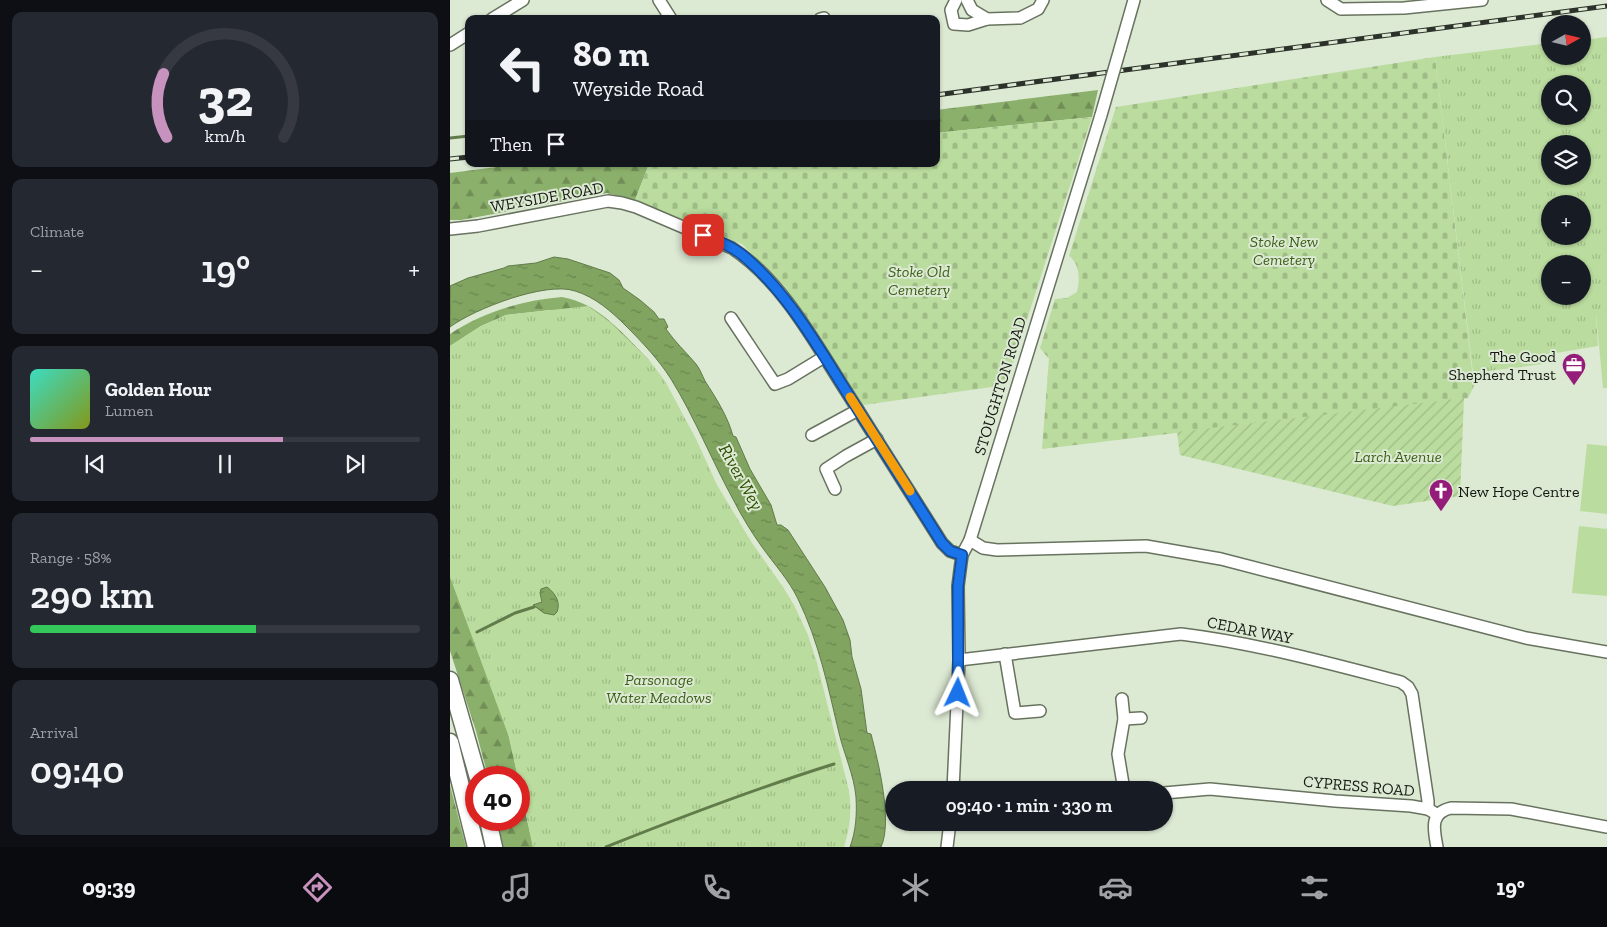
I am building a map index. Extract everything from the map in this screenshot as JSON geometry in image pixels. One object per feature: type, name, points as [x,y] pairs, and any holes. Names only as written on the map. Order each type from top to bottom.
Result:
[{"type":"highway","points":[[450,680],[475,766]]},
{"type":"highway","points":[[450,742],[476,847]]},
{"type":"highway","points":[[490,831],[494,847]]},
{"type":"street","points":[[499,15],[523,0]]},
{"type":"street","points":[[659,0],[669,15]]},
{"type":"street","points":[[956,0],[950,10],[954,24],[968,25],[987,19],[1020,18],[1038,8],[1043,0]]},
{"type":"street","points":[[967,0],[972,10],[987,19]]},
{"type":"street","name":"STOUGHTON ROAD","points":[[953,781],[959,660],[958,586],[962,555],[970,540],[1101,115],[1134,0]]},
{"type":"street","points":[[1327,0],[1341,9],[1404,8],[1480,0]]},
{"type":"street","points":[[450,45],[465,36]]},
{"type":"street","name":"WEYSIDE ROAD","points":[[450,229],[478,226],[608,201],[636,207],[716,241],[745,257],[785,299],[877,439],[942,543],[950,551],[962,555]]},
{"type":"street","points":[[731,318],[775,384],[788,379],[824,357]]},
{"type":"street","points":[[812,435],[858,410]]},
{"type":"street","points":[[835,489],[826,469],[877,439]]},
{"type":"street","points":[[970,540],[983,548],[997,550],[1146,546],[1221,559],[1526,638],[1607,652]]},
{"type":"street","name":"CEDAR WAY","points":[[959,660],[1181,634],[1278,651],[1401,682],[1408,687],[1412,694],[1428,808]]},
{"type":"street","points":[[1006,654],[1015,713],[1040,711]]},
{"type":"street","points":[[1122,699],[1124,719],[1118,754],[1122,781]]},
{"type":"street","points":[[1124,719],[1141,718]]},
{"type":"street","name":"CYPRESS ROAD","points":[[1173,791],[1210,789],[1428,808],[1438,815]]},
{"type":"street","points":[[1437,847],[1433,827],[1438,815],[1444,810],[1451,808],[1500,808],[1607,827]]},
{"type":"street","points":[[947,847],[949,831]]},
{"type":"green space","points":[[1607,37],[1607,312],[1596,314],[1598,346],[1544,355],[1543,364],[1473,373],[1435,57],[1541,44],[1541,65],[1591,65],[1591,39]]},
{"type":"green space","name":"Stoke New Cemetery","points":[[1435,57],[1474,386],[1468,398],[1042,449],[1049,359],[1040,348],[1055,299],[1067,298],[1077,292],[1079,282],[1077,267],[1069,256],[1116,107]]},
{"type":"green space","points":[[1098,90],[1092,117],[940,133],[940,110]]},
{"type":"green space","name":"Stoke Old Cemetery","points":[[1092,117],[1006,385],[863,405],[786,288],[742,244],[635,200],[648,167],[940,167],[940,133]]},
{"type":"green space","points":[[496,167],[648,167],[635,200],[607,193],[461,220],[450,220],[450,173]]},
{"type":"green space","points":[[562,297],[575,300],[599,313],[610,321],[649,360],[632,359],[569,315],[550,310],[506,315],[481,326],[450,346],[450,334],[476,319],[518,304]]},
{"type":"green space","name":"Parsonage Water Meadows","points":[[588,306],[610,322],[649,360],[665,381],[696,439],[717,485],[752,543],[794,605],[808,635],[817,663],[849,791],[850,819],[844,847],[533,847],[530,831],[530,766],[515,766],[509,737],[450,577],[450,346],[481,326],[506,315]]},
{"type":"green space","points":[[1607,312],[1607,388],[1603,388],[1596,313]]},
{"type":"green space","name":"Larch Avenue","points":[[1464,398],[1460,496],[1393,506],[1180,455],[1177,432]]},
{"type":"green space","points":[[1587,444],[1607,446],[1607,514],[1580,511]]},
{"type":"green space","points":[[1579,526],[1607,529],[1607,596],[1572,593]]},
{"type":"green space","points":[[450,555],[509,737],[516,766],[485,766],[450,651]]},
{"type":"green space","points":[[450,785],[466,847],[450,847]]},
{"type":"green space","points":[[500,831],[530,831],[533,847],[503,847]]},
{"type":"water","name":"River Wey","points":[[554,257],[568,259],[610,273],[619,280],[623,288],[654,312],[659,319],[664,319],[668,327],[666,329],[697,366],[721,408],[733,436],[736,437],[750,469],[771,505],[777,525],[781,525],[788,530],[825,587],[843,620],[850,640],[852,657],[861,689],[867,733],[871,734],[883,791],[885,822],[881,847],[850,847],[854,835],[856,816],[856,797],[853,781],[817,648],[798,599],[744,519],[680,394],[656,358],[615,315],[602,305],[575,291],[562,289],[529,293],[511,298],[476,312],[450,327],[450,286],[468,278],[508,266],[536,263]]},
{"type":"water","points":[[547,587],[558,601],[557,612],[554,615],[544,613],[533,605],[542,602],[541,589]]},
{"type":"waterway","points":[[450,138],[465,136]]},
{"type":"waterway","points":[[477,632],[515,613],[534,607]]},
{"type":"waterway","points":[[606,847],[719,803],[834,764]]},
{"type":"railway","points":[[940,94],[1607,6]]},
{"type":"railway","points":[[450,159],[465,157]]},
{"type":"slow traffic","points":[[850,397],[910,491]]},
{"type":"place","name":"The Good Shepherd Trust","points":[[1574,386]]},
{"type":"place","name":"New Hope Centre","points":[[1441,512]]},
{"type":"route","points":[[703,235],[732,248],[745,257],[785,299],[877,439],[942,543],[950,551],[962,555],[958,586],[958,693]]}]
